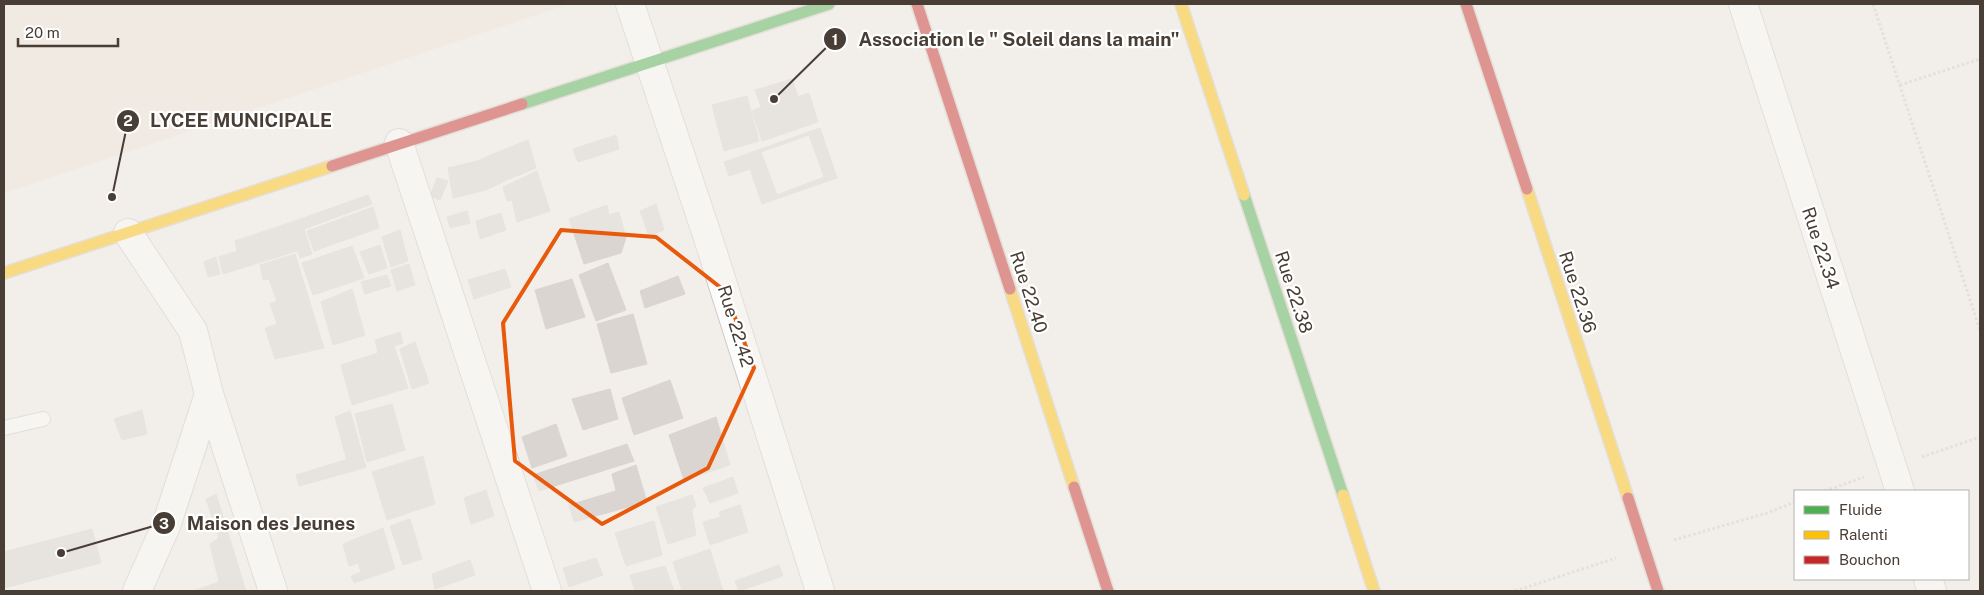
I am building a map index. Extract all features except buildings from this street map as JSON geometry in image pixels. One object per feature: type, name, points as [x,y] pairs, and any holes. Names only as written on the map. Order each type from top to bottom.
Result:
[{"type":"street","name":"Rue 22.42","points":[[630,4],[710,244],[820,591]]},
{"type":"street","points":[[4,273],[828,4]]},
{"type":"street","name":"Rue 22.40","points":[[917,4],[1108,591]]},
{"type":"street","name":"Rue 22.38","points":[[1181,4],[1374,591]]},
{"type":"street","name":"Rue 22.36","points":[[1466,4],[1658,591]]},
{"type":"street","name":"Rue 22.34","points":[[1742,4],[1900,490]]},
{"type":"street","points":[[399,143],[547,591]]},
{"type":"street","points":[[128,233],[193,331],[209,394],[273,591]]},
{"type":"street","points":[[138,591],[166,526],[209,394]]},
{"type":"lane","points":[[4,428],[43,419]]},
{"type":"path","points":[[1873,4],[1980,330]]},
{"type":"path","points":[[1900,85],[1980,59]]},
{"type":"highlighted area","points":[[561,230],[656,237],[725,291],[754,368],[708,468],[602,524],[515,461],[503,323]]},
{"type":"shaded area","points":[[4,4],[569,4],[4,193]]},
{"type":"traffic: fast","points":[[522,104],[829,4]]},
{"type":"traffic: fast","points":[[1244,195],[1343,495]]},
{"type":"traffic: slow","points":[[1181,4],[1244,195]]},
{"type":"traffic: slow","points":[[4,273],[332,166]]},
{"type":"traffic: slow","points":[[1527,189],[1628,498]]},
{"type":"traffic: slow","points":[[1010,289],[1074,487]]},
{"type":"traffic: slow","points":[[1343,495],[1374,591]]},
{"type":"traffic: jam","points":[[917,4],[1010,289]]},
{"type":"traffic: jam","points":[[1466,4],[1527,189]]},
{"type":"traffic: jam","points":[[332,166],[522,104]]},
{"type":"traffic: jam","points":[[1074,487],[1108,591]]},
{"type":"traffic: jam","points":[[1628,498],[1658,591]]},
{"type":"place","name":"Association le \" Soleil dans la main\"","points":[[774,99]]},
{"type":"place","name":"LYCEE MUNICIPALE","points":[[112,197]]},
{"type":"place","name":"Maison des Jeunes","points":[[61,553]]}]
